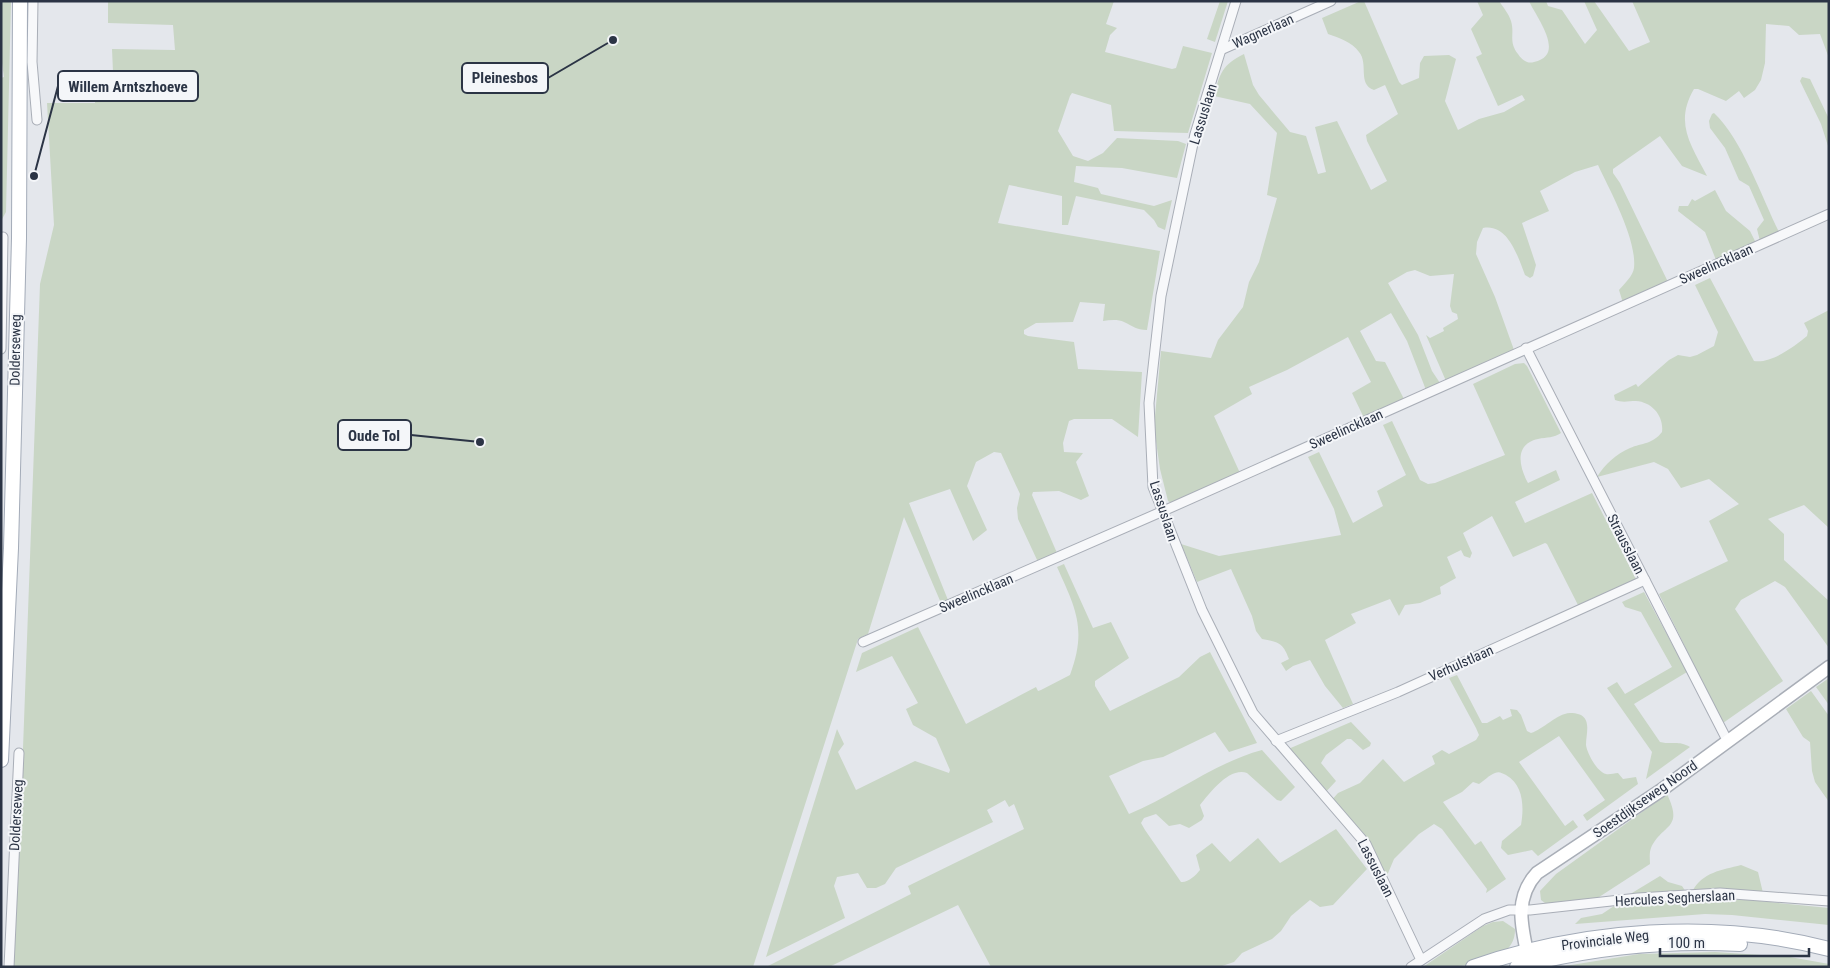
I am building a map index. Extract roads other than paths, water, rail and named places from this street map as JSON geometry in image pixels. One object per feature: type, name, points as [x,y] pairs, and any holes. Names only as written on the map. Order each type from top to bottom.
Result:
[{"type":"main road","name":"Dolderseweg","points":[[1,760],[11,548],[19,238],[20,1]]},
{"type":"main road","name":"Soestdijkseweg Noord","points":[[1524,961],[1522,910],[1524,890],[1537,872],[1660,791],[1829,667]]},
{"type":"main road","name":"Provinciale Weg","points":[[1524,961],[1591,939],[1672,932],[1760,936],[1802,942],[1829,949]]},
{"type":"main road","name":"Provinciale Weg","points":[[1473,967],[1592,951],[1668,944],[1766,946],[1829,954]]},
{"type":"street","points":[[33,1],[32,62],[37,120]]},
{"type":"street","name":"Lassuslaan","points":[[1236,1],[1196,134],[1161,296],[1149,403],[1153,487],[1161,512],[1202,610],[1253,713],[1366,844],[1421,960]]},
{"type":"street","name":"Wagnerlaan","points":[[1223,49],[1331,1]]},
{"type":"street","name":"Sweelincklaan","points":[[862,642],[1161,512],[1829,214]]},
{"type":"street","points":[[1,349],[2,237],[19,238]]},
{"type":"street","name":"Strausslaan","points":[[1526,348],[1727,740]]},
{"type":"street","name":"Verhulstlaan","points":[[1276,741],[1398,692],[1645,580]]},
{"type":"street","name":"Dolderseweg","points":[[9,967],[19,753]]},
{"type":"street","name":"Hercules Segherslaan","points":[[1421,960],[1497,912],[1638,898],[1720,893],[1829,902]]},
{"type":"street","points":[[1411,967],[1421,960]]},
{"type":"place","name":"Pleinesbos","points":[[613,40]]},
{"type":"place","name":"Willem Arntszhoeve","points":[[34,176]]},
{"type":"place","name":"Oude Tol","points":[[480,442]]}]
